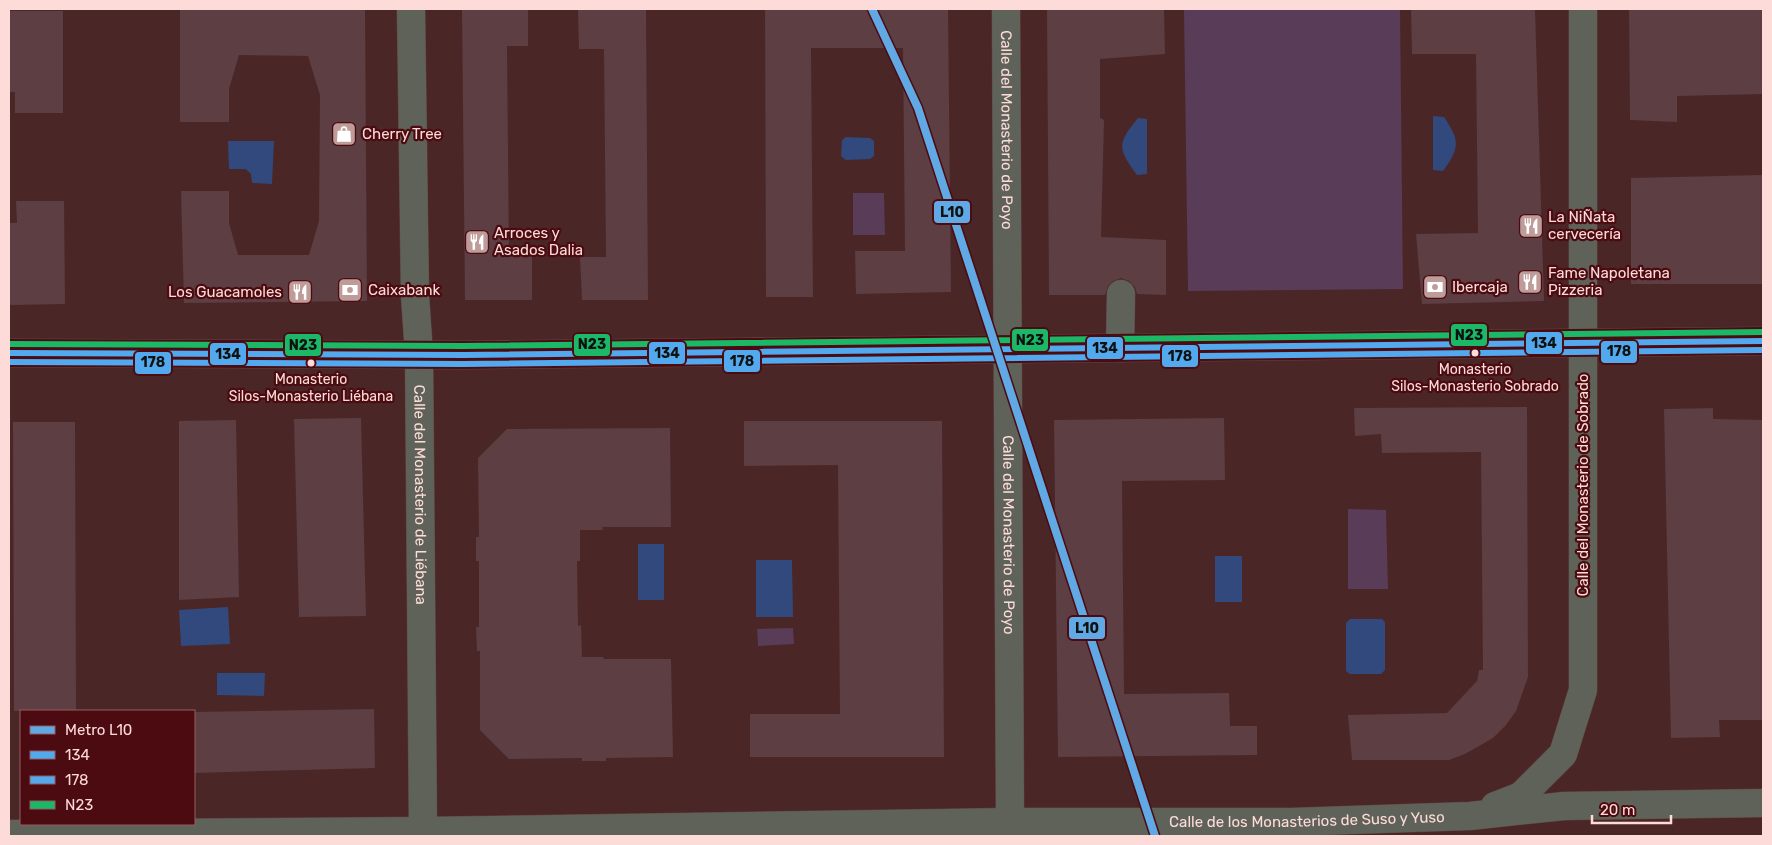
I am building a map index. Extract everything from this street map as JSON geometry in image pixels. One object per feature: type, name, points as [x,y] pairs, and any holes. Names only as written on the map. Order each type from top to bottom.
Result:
[{"type":"street","name":"Calle del Monasterio de Liébana","points":[[411,9],[415,296],[419,354],[422,831]]},
{"type":"street","name":"Calle del Monasterio de Poyo","points":[[1006,9],[1010,822]]},
{"type":"street","name":"Calle del Monasterio de Sobrado","points":[[1470,816],[1521,796],[1563,754],[1583,690],[1583,9]]},
{"type":"street","points":[[1120,348],[1121,294]]},
{"type":"street","points":[[9,353],[419,354],[1008,350],[1582,345],[1763,341]]},
{"type":"street","name":"Calle de los Monasterios de Suso y Yuso","points":[[9,834],[422,831],[1010,822],[1281,822],[1470,816],[1564,806],[1763,803]]},
{"type":"shaded area","points":[[1184,9],[1400,9],[1403,289],[1188,291]]},
{"type":"shaded area","points":[[853,193],[884,193],[885,235],[853,235]]},
{"type":"shaded area","points":[[1348,509],[1386,510],[1388,589],[1348,589]]},
{"type":"shaded area","points":[[793,628],[794,644],[758,646],[757,629]]},
{"type":"water","points":[[1433,116],[1444,117],[1455,138],[1456,144],[1453,156],[1443,171],[1433,170]]},
{"type":"water","points":[[1138,118],[1147,119],[1147,174],[1137,175],[1126,158],[1122,146],[1126,134]]},
{"type":"water","points":[[846,137],[870,138],[874,141],[874,156],[870,159],[846,160],[841,156],[842,140]]},
{"type":"water","points":[[228,141],[274,141],[272,184],[252,183],[251,174],[246,169],[229,169]]},
{"type":"water","points":[[638,544],[664,544],[664,600],[638,600]]},
{"type":"water","points":[[1215,556],[1242,556],[1242,602],[1215,602]]},
{"type":"water","points":[[756,560],[792,560],[793,617],[756,617]]},
{"type":"water","points":[[228,607],[230,644],[181,646],[179,610]]},
{"type":"water","points":[[1350,619],[1382,619],[1385,622],[1385,670],[1381,674],[1350,674],[1346,671],[1346,623]]},
{"type":"water","points":[[217,673],[265,673],[264,696],[217,695]]},
{"type":"building","points":[[180,9],[365,9],[367,301],[184,303],[181,191],[229,191],[229,223],[238,255],[309,255],[319,221],[320,95],[308,56],[239,55],[229,89],[229,122],[180,122]]},
{"type":"building","points":[[462,9],[528,9],[528,46],[507,46],[509,256],[532,256],[532,300],[465,300]]},
{"type":"building","points":[[578,9],[646,9],[648,300],[582,300],[580,257],[606,257],[604,49],[579,49]]},
{"type":"building","points":[[765,9],[948,9],[951,292],[856,294],[855,251],[905,251],[903,48],[811,48],[813,297],[766,297]]},
{"type":"building","points":[[1047,9],[1164,9],[1165,54],[1100,59],[1100,118],[1104,120],[1101,237],[1166,240],[1166,295],[1137,294],[1135,287],[1129,281],[1121,278],[1113,281],[1108,286],[1105,295],[1049,295]]},
{"type":"building","points":[[1411,9],[1535,9],[1544,301],[1422,304],[1416,234],[1478,233],[1476,54],[1412,54]]},
{"type":"building","points":[[1629,9],[1763,9],[1763,94],[1677,96],[1677,122],[1630,120]]},
{"type":"building","points":[[9,11],[63,11],[63,113],[15,113],[15,92],[9,92]]},
{"type":"building","points":[[1763,175],[1763,284],[1631,284],[1631,178]]},
{"type":"building","points":[[16,201],[64,201],[65,304],[9,305],[10,223],[17,223]]},
{"type":"building","points":[[1527,407],[1528,677],[1516,711],[1493,738],[1465,754],[1449,760],[1352,760],[1348,715],[1447,713],[1477,681],[1479,670],[1483,670],[1481,452],[1382,453],[1381,434],[1355,436],[1354,408]]},
{"type":"building","points":[[1713,408],[1713,419],[1763,420],[1763,720],[1719,720],[1720,737],[1671,738],[1664,409]]},
{"type":"building","points":[[361,418],[366,616],[299,617],[294,419]]},
{"type":"building","points":[[1224,418],[1225,480],[1122,481],[1124,694],[1229,693],[1230,726],[1257,726],[1257,755],[1058,757],[1054,420]]},
{"type":"building","points":[[236,420],[239,597],[179,600],[179,421]]},
{"type":"building","points":[[744,421],[942,421],[944,757],[750,757],[750,714],[840,714],[838,465],[744,466]]},
{"type":"building","points":[[13,422],[75,422],[76,710],[14,711]]},
{"type":"building","points":[[670,428],[671,527],[602,527],[603,530],[580,530],[580,561],[577,561],[578,626],[581,625],[582,657],[603,657],[604,659],[671,659],[673,757],[606,758],[606,761],[582,761],[582,758],[509,759],[480,730],[480,651],[477,651],[476,627],[479,627],[479,561],[476,561],[476,537],[479,537],[478,458],[507,429]]},
{"type":"building","points":[[374,709],[375,768],[195,773],[195,712]]},
{"type":"metro line","name":"L10","points":[[872,9],[918,108],[1155,836]]},
{"type":"transit line","name":"N23","points":[[9,344],[463,346],[1763,332]]},
{"type":"transit line","name":"134","points":[[9,353],[463,355],[1763,341]]},
{"type":"transit line","name":"178","points":[[9,362],[463,364],[1763,350]]},
{"type":"place","name":"Cherry Tree","points":[[344,134]]},
{"type":"place","name":"La NiÑata cervecería","points":[[1531,226]]},
{"type":"place","name":"Arroces y Asados Dalia","points":[[477,242]]},
{"type":"place","name":"Fame Napoletana Pizzeria","points":[[1530,282]]},
{"type":"place","name":"Ibercaja","points":[[1435,287]]},
{"type":"place","name":"Caixabank","points":[[350,290]]},
{"type":"place","name":"Los Guacamoles","points":[[300,292]]},
{"type":"place","name":"Monasterio Silos-Monasterio Sobrado","points":[[1475,353]]},
{"type":"place","name":"Monasterio Silos-Monasterio Liébana","points":[[311,363]]}]
